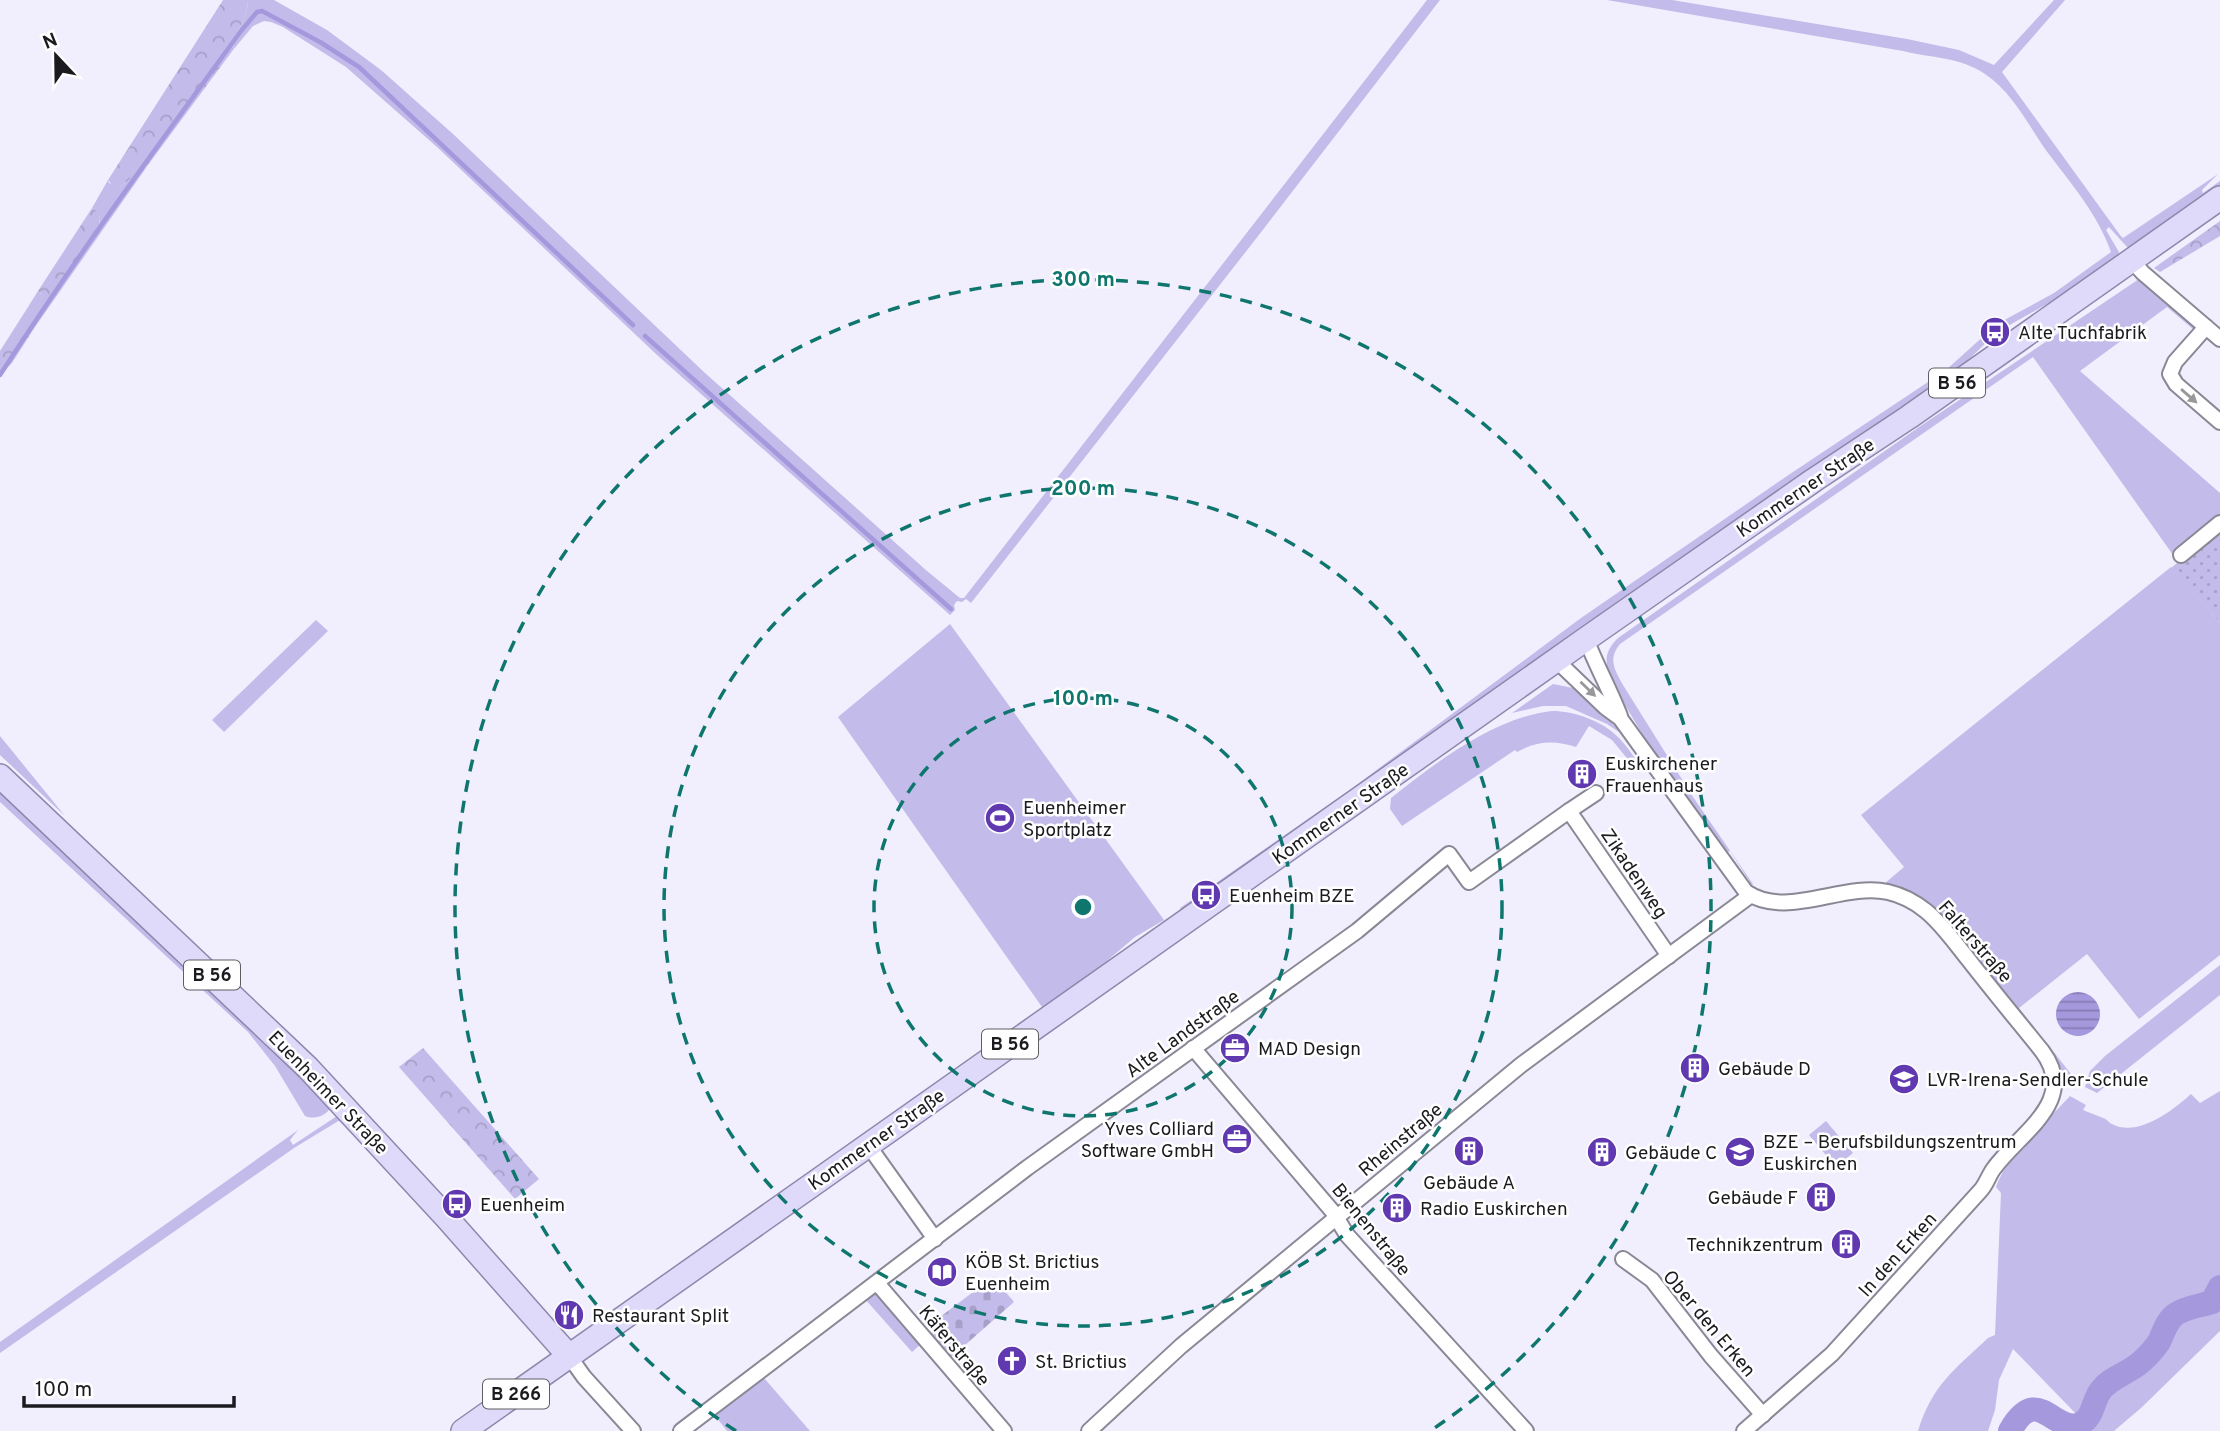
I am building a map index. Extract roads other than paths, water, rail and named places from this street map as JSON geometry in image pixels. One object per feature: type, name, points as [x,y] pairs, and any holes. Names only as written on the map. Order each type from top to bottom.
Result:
[{"type":"main road","name":"Kommerner Straße","points":[[463,1431],[1556,660],[1909,417],[2220,198]]},
{"type":"main road","name":"Euenheimer Straße","points":[[0,776],[308,1068],[446,1217],[569,1356]]},
{"type":"street","points":[[2131,260],[2220,339]]},
{"type":"street","points":[[2206,327],[2175,362],[2170,374],[2176,384],[2220,422]]},
{"type":"street","points":[[2181,555],[2220,523]]},
{"type":"street","points":[[1586,639],[1620,718]]},
{"type":"street","points":[[1556,660],[1620,718],[1736,880],[1751,895]]},
{"type":"street","points":[[1569,811],[1596,793]]},
{"type":"street","name":"Alte Landstraße","points":[[681,1431],[1027,1168],[1357,931],[1449,855],[1469,882],[1569,811]]},
{"type":"street","name":"Zikadenweg","points":[[1569,811],[1670,956]]},
{"type":"street","name":"Falterstraße","points":[[1751,895],[1781,903],[1873,890],[1889,892],[1915,903],[1942,926],[2047,1058],[2055,1085]]},
{"type":"street","name":"Rheinstraße","points":[[1089,1431],[1181,1346],[1521,1065],[1751,895]]},
{"type":"street","name":"Bienenstraße","points":[[1193,1048],[1336,1217],[1355,1244],[1526,1431]]},
{"type":"street","name":"In den Erken","points":[[1744,1431],[1832,1354],[1981,1190],[1994,1167],[2046,1109],[2055,1085]]},
{"type":"street","points":[[868,1144],[935,1239]]},
{"type":"street","name":"Ober den Erken","points":[[1623,1259],[1652,1280],[1711,1356],[1762,1415]]},
{"type":"street","name":"Käferstraße","points":[[877,1283],[1004,1431]]},
{"type":"street","name":"Euenheimer Straße","points":[[569,1356],[584,1377],[633,1431]]},
{"type":"waterway","points":[[0,375],[149,158],[241,31],[257,12],[262,11],[320,42],[359,67],[633,325]]},
{"type":"waterway","points":[[645,336],[951,609]]},
{"type":"waterway","points":[[2010,1431],[2028,1411],[2044,1412],[2069,1425],[2083,1422],[2090,1414],[2101,1390],[2146,1357],[2176,1314],[2212,1302],[2220,1287]]},
{"type":"place","name":"Alte Tuchfabrik","points":[[1995,332]]},
{"type":"place","name":"Euskirchener Frauenhaus","points":[[1582,774]]},
{"type":"place","name":"Euenheimer Sportplatz","points":[[1000,818]]},
{"type":"place","name":"Euenheim BZE","points":[[1206,895]]},
{"type":"place","name":"MAD Design","points":[[1235,1048]]},
{"type":"place","name":"Gebäude D","points":[[1695,1068]]},
{"type":"place","name":"LVR-Irena-Sendler-Schule","points":[[1904,1079]]},
{"type":"place","name":"Yves Colliard Software GmbH","points":[[1237,1139]]},
{"type":"place","name":"Gebäude A","points":[[1469,1151]]},
{"type":"place","name":"Gebäude C","points":[[1602,1152]]},
{"type":"place","name":"BZE – Berufsbildungszentrum Euskirchen","points":[[1740,1152]]},
{"type":"place","name":"Gebäude F","points":[[1821,1197]]},
{"type":"place","name":"Euenheim","points":[[457,1204]]},
{"type":"place","name":"Radio Euskirchen","points":[[1397,1208]]},
{"type":"place","name":"Technikzentrum","points":[[1846,1244]]},
{"type":"place","name":"KÖB St. Brictius Euenheim","points":[[942,1272]]},
{"type":"place","name":"Restaurant Split","points":[[569,1315]]},
{"type":"place","name":"St. Brictius","points":[[1012,1361]]}]
